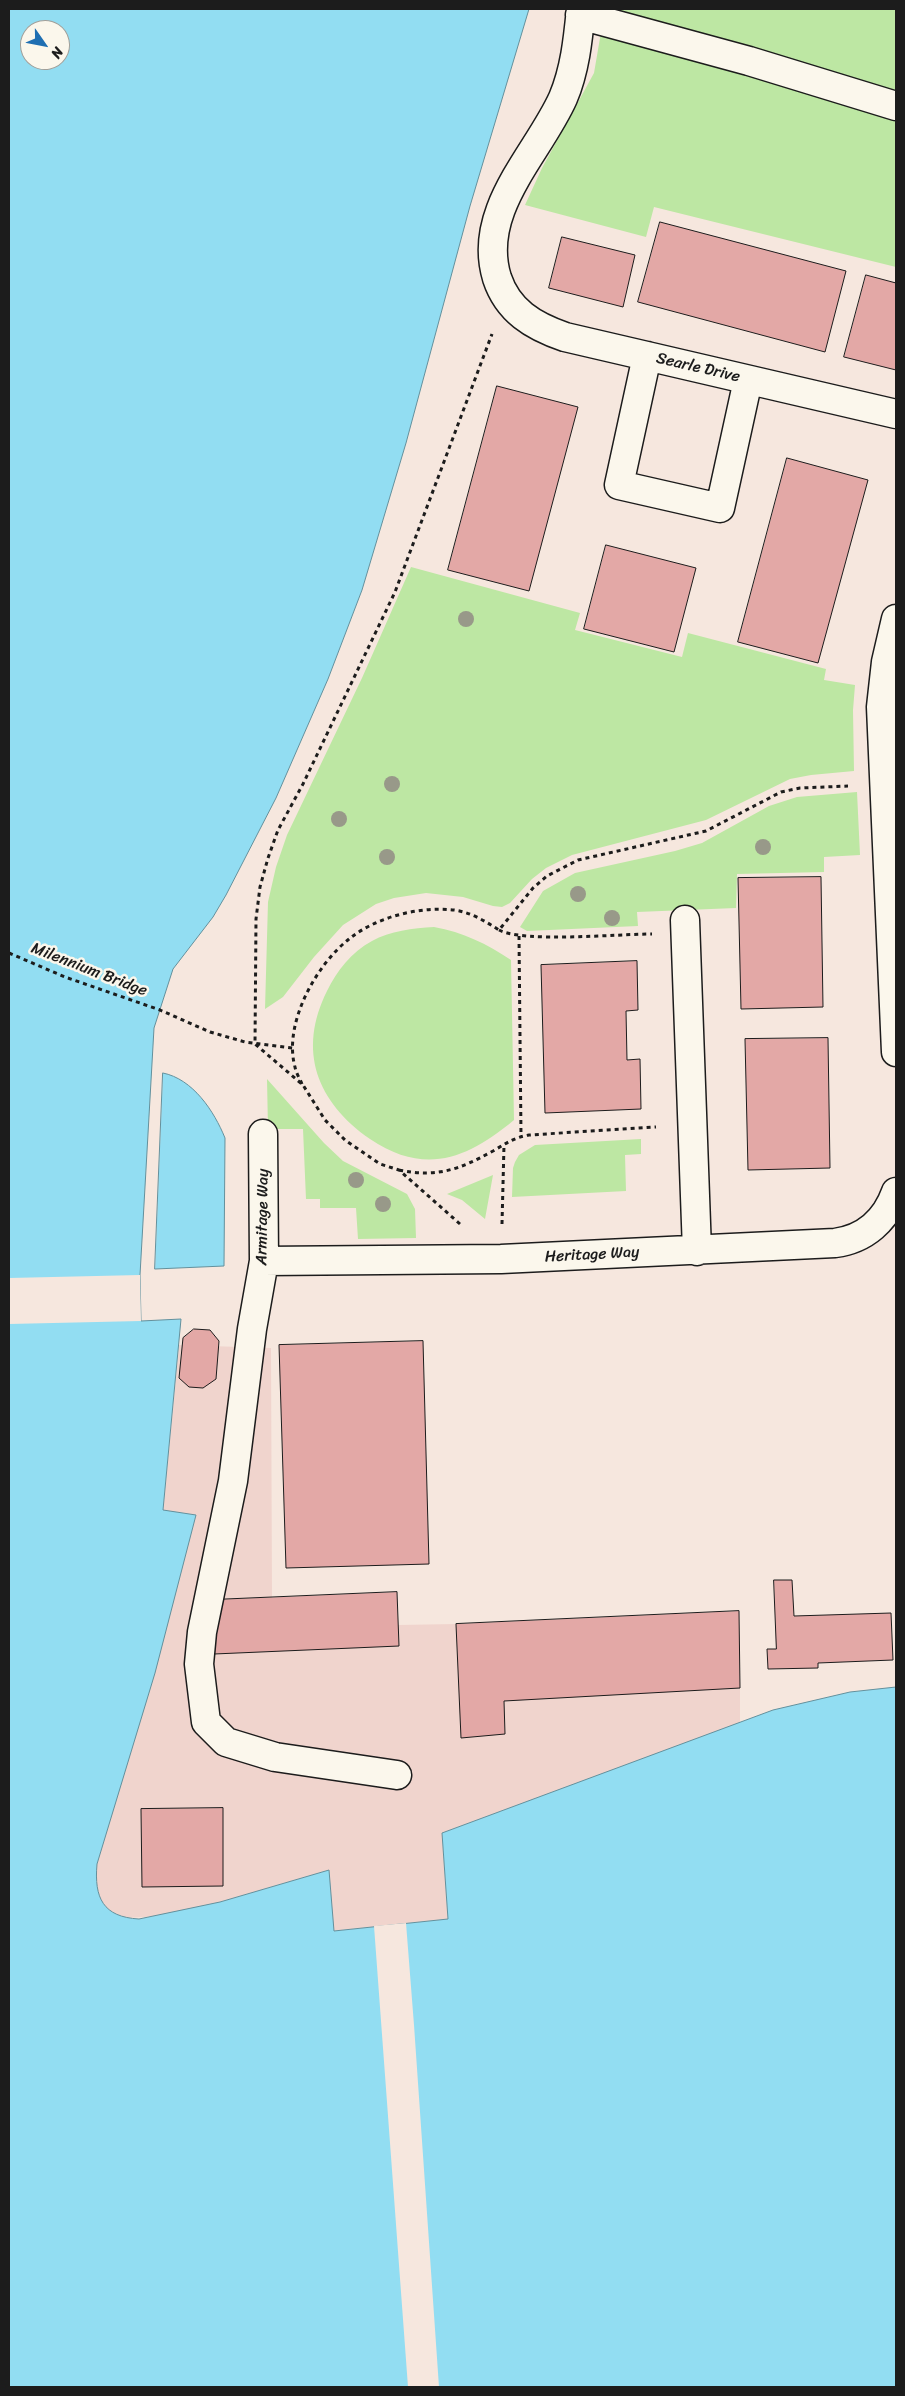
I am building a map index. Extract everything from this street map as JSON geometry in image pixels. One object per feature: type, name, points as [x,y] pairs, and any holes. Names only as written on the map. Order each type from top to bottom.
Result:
[{"type":"street","points":[[507,301],[494,267],[493,255],[497,222],[509,190],[563,98],[575,56],[581,12],[896,106]]},
{"type":"street","name":"Searle Drive","points":[[507,301],[531,322],[553,333],[896,414]]},
{"type":"street","points":[[647,356],[619,485],[720,508],[748,380]]},
{"type":"street","points":[[896,619],[886,662],[881,707],[885,785],[885,834],[896,1052]]},
{"type":"street","points":[[685,926],[697,1251]]},
{"type":"street","name":"Armitage Way","points":[[263,1134],[264,1261],[252,1329],[233,1481],[201,1640],[199,1664],[206,1722],[226,1742],[275,1757],[397,1775]]},
{"type":"street","name":"Heritage Way","points":[[264,1261],[501,1260],[846,1242],[865,1233],[876,1225],[890,1206],[896,1192]]},
{"type":"path","points":[[302,1085],[256,1044],[256,919],[260,887],[278,830],[303,784],[395,592],[507,301]]},
{"type":"path","points":[[498,930],[533,888],[547,876],[578,860],[706,831],[781,792],[821,786],[885,785]]},
{"type":"path","points":[[685,926],[519,936],[506,934],[471,914],[454,910],[436,910],[398,916],[364,929],[348,939],[336,951],[313,980],[300,1009],[293,1048],[295,1066],[302,1085],[325,1120],[345,1140],[380,1164],[399,1170],[426,1174],[454,1170],[521,1136],[692,1125]]},
{"type":"path","points":[[519,936],[521,1136]]},
{"type":"path","name":"Milennium Bridge","points":[[9,953],[65,977],[160,1010],[210,1032],[256,1044],[293,1048]]},
{"type":"path","points":[[501,1260],[504,1144]]},
{"type":"path","points":[[399,1170],[501,1260]]},
{"type":"shaded area","points":[[179,1345],[271,1348],[272,1598],[398,1625],[456,1624],[740,1688],[740,1724],[442,1833],[448,1919],[333,1931],[329,1870],[220,1902],[160,1916],[127,1918],[111,1912],[102,1903],[97,1891],[97,1864],[196,1515],[163,1511]]},
{"type":"green space","points":[[605,9],[896,9],[896,267],[654,207],[646,237],[525,205],[542,168],[594,73]]},
{"type":"green space","points":[[411,567],[580,613],[575,630],[682,657],[688,633],[826,669],[824,680],[855,685],[853,710],[854,771],[790,779],[706,820],[572,855],[546,868],[532,879],[510,903],[502,907],[463,897],[426,893],[394,898],[376,904],[343,925],[314,957],[283,997],[265,1009],[268,902],[276,867],[287,835],[362,678]]},
{"type":"green space","points":[[857,792],[860,855],[824,857],[824,872],[737,874],[736,908],[637,912],[638,926],[527,931],[520,927],[543,891],[575,873],[675,851],[702,843],[769,806],[797,797]]},
{"type":"green space","points":[[434,927],[474,939],[511,960],[514,1120],[497,1134],[462,1153],[445,1158],[427,1160],[409,1157],[390,1150],[370,1139],[352,1124],[337,1109],[325,1092],[317,1074],[313,1054],[318,1013],[335,976],[351,956],[364,945],[394,932]]},
{"type":"green space","points":[[267,1079],[324,1143],[343,1161],[407,1194],[415,1209],[416,1238],[358,1239],[356,1208],[320,1208],[320,1199],[306,1199],[303,1129],[268,1129]]},
{"type":"green space","points":[[641,1139],[641,1154],[625,1155],[626,1191],[512,1197],[515,1162],[519,1155],[535,1145]]},
{"type":"green space","points":[[493,1175],[485,1219],[462,1200],[447,1194]]},
{"type":"water","points":[[9,9],[529,9],[470,206],[406,443],[362,590],[328,679],[276,798],[213,917],[173,969],[154,1028],[140,1275],[141,1321],[181,1319],[163,1510],[196,1515],[155,1673],[97,1864],[96,1876],[99,1896],[109,1910],[127,1917],[139,1919],[220,1902],[329,1870],[334,1931],[448,1919],[442,1833],[773,1710],[850,1692],[896,1687],[896,2387],[9,2387]]},
{"type":"water","points":[[163,1073],[174,1076],[193,1089],[215,1117],[225,1138],[224,1266],[155,1269]]},
{"type":"pier","points":[[140,1275],[141,1321],[9,1324],[9,1278]]},
{"type":"pier","points":[[406,1923],[439,2387],[408,2387],[374,1926]]},
{"type":"building","points":[[660,222],[846,271],[825,352],[638,302]]},
{"type":"building","points":[[562,237],[635,255],[623,307],[549,288]]},
{"type":"building","points":[[866,275],[896,283],[896,370],[844,357]]},
{"type":"building","points":[[497,386],[578,407],[529,591],[448,570]]},
{"type":"building","points":[[787,458],[868,480],[818,663],[738,642]]},
{"type":"building","points":[[606,545],[696,568],[674,652],[584,629]]},
{"type":"building","points":[[821,877],[823,1007],[741,1009],[738,878]]},
{"type":"building","points":[[637,961],[638,1010],[626,1011],[627,1060],[640,1059],[641,1109],[545,1113],[541,965]]},
{"type":"building","points":[[828,1038],[830,1168],[748,1170],[745,1039]]},
{"type":"building","points":[[194,1329],[210,1330],[219,1341],[216,1379],[203,1388],[189,1387],[179,1378],[183,1338]]},
{"type":"building","points":[[423,1341],[429,1564],[286,1568],[279,1345]]},
{"type":"building","points":[[774,1580],[792,1580],[794,1616],[891,1613],[893,1660],[818,1663],[818,1668],[768,1669],[767,1649],[776,1649]]},
{"type":"building","points":[[397,1592],[399,1646],[214,1654],[212,1600]]},
{"type":"building","points":[[739,1611],[740,1688],[504,1701],[505,1734],[461,1738],[456,1624]]},
{"type":"building","points":[[223,1808],[223,1886],[142,1887],[141,1809]]}]
